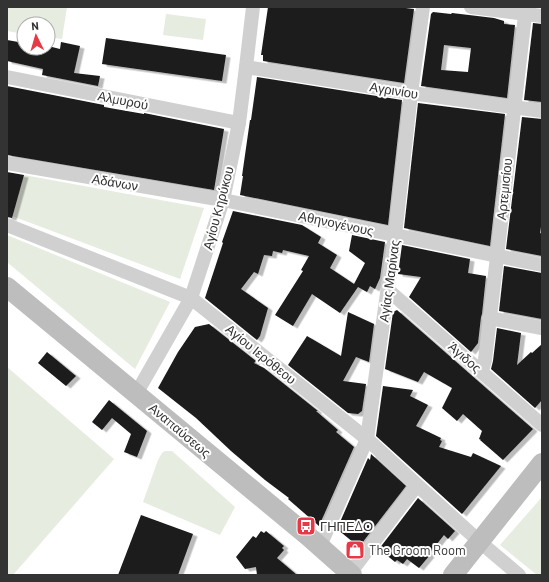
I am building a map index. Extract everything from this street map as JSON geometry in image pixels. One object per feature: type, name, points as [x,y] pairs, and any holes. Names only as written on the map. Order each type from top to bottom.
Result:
[{"type":"street","name":"Αγίου Κηρύκου","points":[[136,394],[191,298],[223,200],[239,123],[253,7]]},
{"type":"street","name":"Αγίας Μαρίνας","points":[[320,546],[367,439],[388,290],[411,93],[423,7]]},
{"type":"street","points":[[471,7],[525,11],[542,16]]},
{"type":"street","name":"Αρτεμισίου","points":[[482,371],[525,11]]},
{"type":"street","name":"Αγρινίου","points":[[246,67],[411,93],[542,111]]},
{"type":"street","name":"Αλμυρού","points":[[7,77],[239,123]]},
{"type":"street","name":"Αδάνων","points":[[7,163],[223,200]]},
{"type":"street","name":"Αθηνογένους","points":[[223,200],[542,265]]},
{"type":"street","name":"Αγίου Ιερόθεου","points":[[7,225],[191,298],[367,439],[480,542],[519,575]]},
{"type":"street","name":"Αναπαύσεως","points":[[7,287],[320,546],[351,574]]},
{"type":"street","name":"Άγιδος","points":[[388,290],[542,424]]},
{"type":"street","points":[[489,318],[542,328]]},
{"type":"street","points":[[453,575],[542,463]]},
{"type":"street","points":[[351,574],[417,485]]},
{"type":"shaded area","points":[[7,7],[67,7],[62,39],[56,38],[56,16],[16,16],[16,33],[7,31]]},
{"type":"shaded area","points":[[166,14],[206,19],[203,40],[163,35]]},
{"type":"shaded area","points":[[24,175],[204,208],[180,279],[12,216]]},
{"type":"shaded area","points":[[7,235],[170,302],[135,369],[7,262]]},
{"type":"shaded area","points":[[7,367],[114,459],[13,575],[7,575]]},
{"type":"shaded area","points":[[165,451],[172,451],[235,507],[220,535],[143,502],[158,460]]},
{"type":"shaded area","points":[[542,497],[542,575],[537,575],[500,545]]},
{"type":"building","points":[[268,7],[397,7],[414,9],[404,83],[263,61],[263,55],[261,55]]},
{"type":"building","points":[[433,12],[452,13],[494,18],[504,21],[504,24],[515,25],[507,98],[421,86],[431,14]],"holes":[[[444,45],[471,48],[468,72],[441,70]]]},
{"type":"building","points":[[533,23],[542,24],[542,102],[524,100]]},
{"type":"building","points":[[106,38],[226,55],[222,81],[102,64]]},
{"type":"building","points":[[7,40],[16,42],[16,56],[56,56],[56,48],[60,49],[61,42],[80,46],[74,73],[100,76],[98,86],[42,75],[43,69],[7,61]]},
{"type":"building","points":[[257,77],[402,100],[388,225],[240,195]]},
{"type":"building","points":[[7,86],[104,105],[104,107],[144,113],[224,129],[214,190],[7,155]]},
{"type":"building","points":[[418,103],[505,114],[490,246],[404,228]]},
{"type":"building","points":[[522,117],[542,119],[542,220],[540,233],[542,234],[542,256],[506,249]]},
{"type":"building","points":[[7,172],[24,175],[12,218],[7,217]]},
{"type":"building","points":[[233,211],[302,225],[321,237],[318,243],[337,255],[330,268],[354,284],[365,263],[349,251],[352,235],[385,242],[380,278],[375,289],[370,286],[367,292],[358,287],[340,313],[312,294],[293,326],[275,315],[303,271],[301,270],[309,256],[283,250],[282,253],[273,251],[272,256],[264,255],[258,274],[254,272],[241,289],[268,308],[260,336],[257,340],[205,298]]},
{"type":"building","points":[[402,245],[470,259],[468,273],[486,276],[478,343],[471,352],[409,297],[421,277],[398,274]]},
{"type":"building","points":[[504,266],[542,273],[542,319],[499,311]]},
{"type":"building","points":[[397,310],[533,429],[503,460],[479,439],[482,431],[463,414],[457,421],[442,408],[452,388],[424,372],[418,382],[385,369],[393,312]]},
{"type":"building","points":[[348,312],[374,324],[369,362],[356,357],[343,381],[366,384],[362,411],[358,414],[348,413],[288,365],[307,336],[341,356]]},
{"type":"building","points":[[209,324],[256,361],[254,363],[264,368],[318,411],[316,411],[338,430],[336,432],[354,447],[319,526],[288,499],[289,498],[231,451],[196,418],[158,388],[178,352],[195,327]]},
{"type":"building","points":[[497,328],[521,333],[517,365],[542,344],[542,400],[535,408],[491,369]]},
{"type":"building","points":[[47,352],[76,376],[66,386],[38,363]]},
{"type":"building","points":[[383,386],[413,390],[410,396],[428,405],[416,426],[441,438],[440,440],[442,441],[439,447],[471,457],[473,453],[501,466],[462,514],[376,436]]},
{"type":"building","points":[[109,400],[147,431],[137,457],[124,452],[131,434],[112,418],[102,430],[92,422]]},
{"type":"building","points":[[371,454],[406,486],[359,547],[337,529],[368,458],[370,460]]},
{"type":"building","points":[[418,498],[455,531],[448,539],[444,535],[419,568],[407,559],[403,564],[397,560],[395,562],[379,549]]},
{"type":"building","points":[[141,515],[193,534],[178,575],[118,575]]},
{"type":"building","points":[[261,531],[264,533],[266,531],[284,546],[282,548],[284,550],[277,558],[297,575],[257,575],[256,567],[245,569],[236,557],[253,536],[256,538]]},
{"type":"place","name":"ΓΗΠΕΔΟ","points":[[306,526]]},
{"type":"place","name":"The Groom Room","points":[[355,550]]}]
